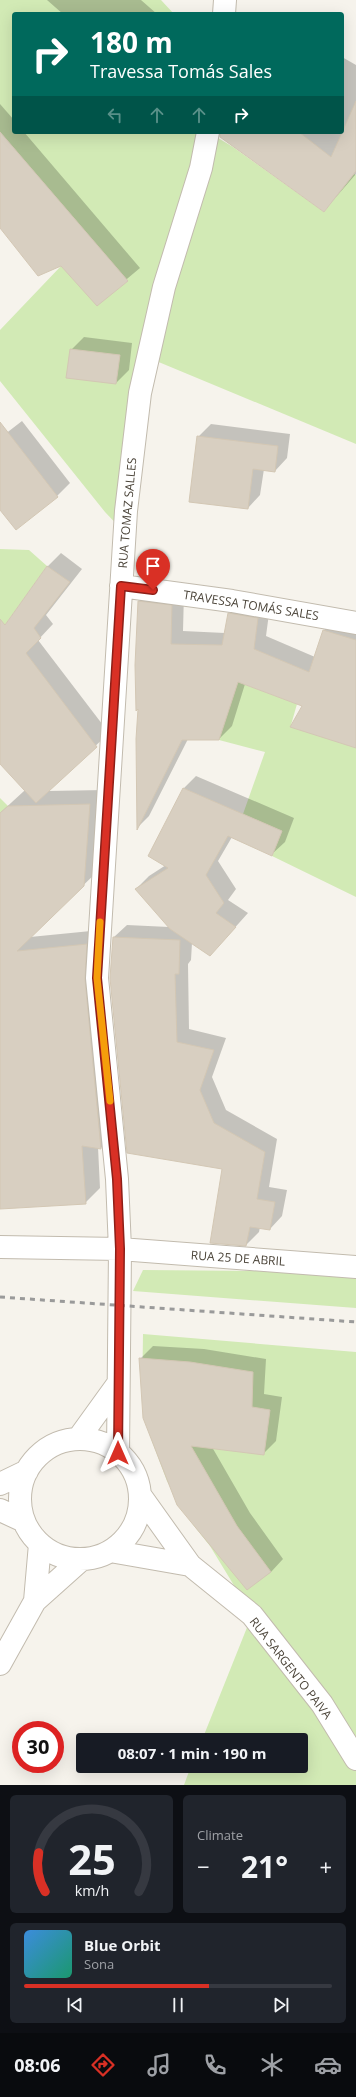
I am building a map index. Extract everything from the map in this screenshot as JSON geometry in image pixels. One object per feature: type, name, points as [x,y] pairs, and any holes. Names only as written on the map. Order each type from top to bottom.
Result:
[{"type":"street","points":[[224,12],[225,0]]},
{"type":"street","name":"RUA TOMAZ SALLES","points":[[118,1453],[117,1385],[120,1249],[117,1179],[97,978],[126,511],[140,393],[164,287],[201,168],[208,134]]},
{"type":"street","name":"TRAVESSA TOMÁS SALES","points":[[121,586],[232,601],[356,622]]},
{"type":"street","name":"RUA 25 DE ABRIL","points":[[0,1247],[120,1249],[356,1268]]},
{"type":"street","points":[[78,1439],[117,1385]]},
{"type":"street","points":[[78,1439],[93,1440],[106,1445],[118,1453],[129,1464],[136,1479],[140,1495],[139,1511],[133,1527],[123,1540],[110,1551],[96,1557],[82,1559],[67,1558],[52,1553],[40,1544],[24,1521],[20,1504],[21,1487],[27,1471],[36,1458],[48,1448],[63,1442],[78,1439]]},
{"type":"street","points":[[0,1484],[27,1471]]},
{"type":"street","name":"RUA SARGENTO PAIVA","points":[[140,1495],[190,1565],[252,1615],[322,1704],[356,1759]]},
{"type":"street","points":[[0,1510],[24,1521]]},
{"type":"street","points":[[35,1602],[40,1544]]},
{"type":"street","points":[[110,1551],[190,1565]]},
{"type":"street","points":[[0,1664],[35,1602],[82,1559]]},
{"type":"green space","points":[[0,0],[161,0],[172,12],[12,12],[12,134],[211,134],[233,147],[324,212],[354,174],[356,175],[356,444],[149,358],[125,533],[105,512],[0,381],[0,330],[61,266],[97,305],[128,281],[0,132]]},
{"type":"green space","points":[[0,549],[29,550],[47,566],[0,632]]},
{"type":"green space","points":[[216,674],[297,704],[291,725],[356,746],[356,897],[272,856],[282,831],[243,814],[265,752],[219,740]]},
{"type":"green space","points":[[0,798],[8,806],[0,813]]},
{"type":"green space","points":[[143,1270],[356,1272],[356,1308],[133,1291]]},
{"type":"green space","points":[[143,1334],[356,1352],[356,1785],[184,1785],[188,1773],[308,1773],[308,1733],[205,1733],[252,1615],[210,1546],[191,1522],[167,1481],[152,1441],[142,1400]]},
{"type":"building","points":[[356,101],[356,171],[324,212],[220,137],[220,134],[302,134],[331,157],[341,134],[344,134],[344,128]]},
{"type":"building","points":[[0,132],[128,281],[97,306],[61,266],[38,276],[0,228]]},
{"type":"building","points":[[70,349],[120,355],[116,384],[66,378]]},
{"type":"building","points":[[0,422],[58,497],[16,530],[0,510]]},
{"type":"building","points":[[197,436],[278,446],[275,472],[253,469],[248,509],[189,502]]},
{"type":"building","points":[[47,566],[70,582],[34,628],[41,638],[26,653],[97,747],[36,803],[0,764],[0,619],[5,625]]},
{"type":"building","points":[[138,601],[172,605],[171,644],[222,645],[228,613],[258,618],[254,649],[309,672],[323,630],[356,640],[356,748],[290,727],[302,706],[238,682],[219,740],[182,740],[137,830],[136,739],[138,709],[136,711],[135,665]]},
{"type":"building","points":[[183,788],[282,831],[272,856],[228,836],[206,875],[224,903],[216,913],[236,927],[210,956],[170,929],[135,889],[168,868],[148,856]]},
{"type":"building","points":[[90,804],[84,886],[17,951],[87,944],[85,979],[101,1149],[82,1146],[86,1204],[0,1209],[0,813],[8,806]]},
{"type":"building","points":[[113,937],[180,940],[179,974],[175,974],[177,1042],[214,1050],[200,1090],[214,1123],[265,1152],[257,1199],[275,1202],[270,1230],[250,1227],[246,1246],[210,1243],[222,1169],[127,1153],[110,978]]},
{"type":"building","points":[[139,1358],[190,1362],[253,1372],[252,1407],[270,1410],[264,1455],[191,1446],[237,1526],[271,1572],[247,1590],[177,1505],[143,1418]]},
{"type":"railway","points":[[0,1297],[356,1322]]},
{"type":"slow traffic","points":[[100,922],[97,978],[110,1101]]},
{"type":"route","points":[[118,1453],[117,1385],[120,1249],[117,1179],[97,978],[121,586],[153,590]]}]
